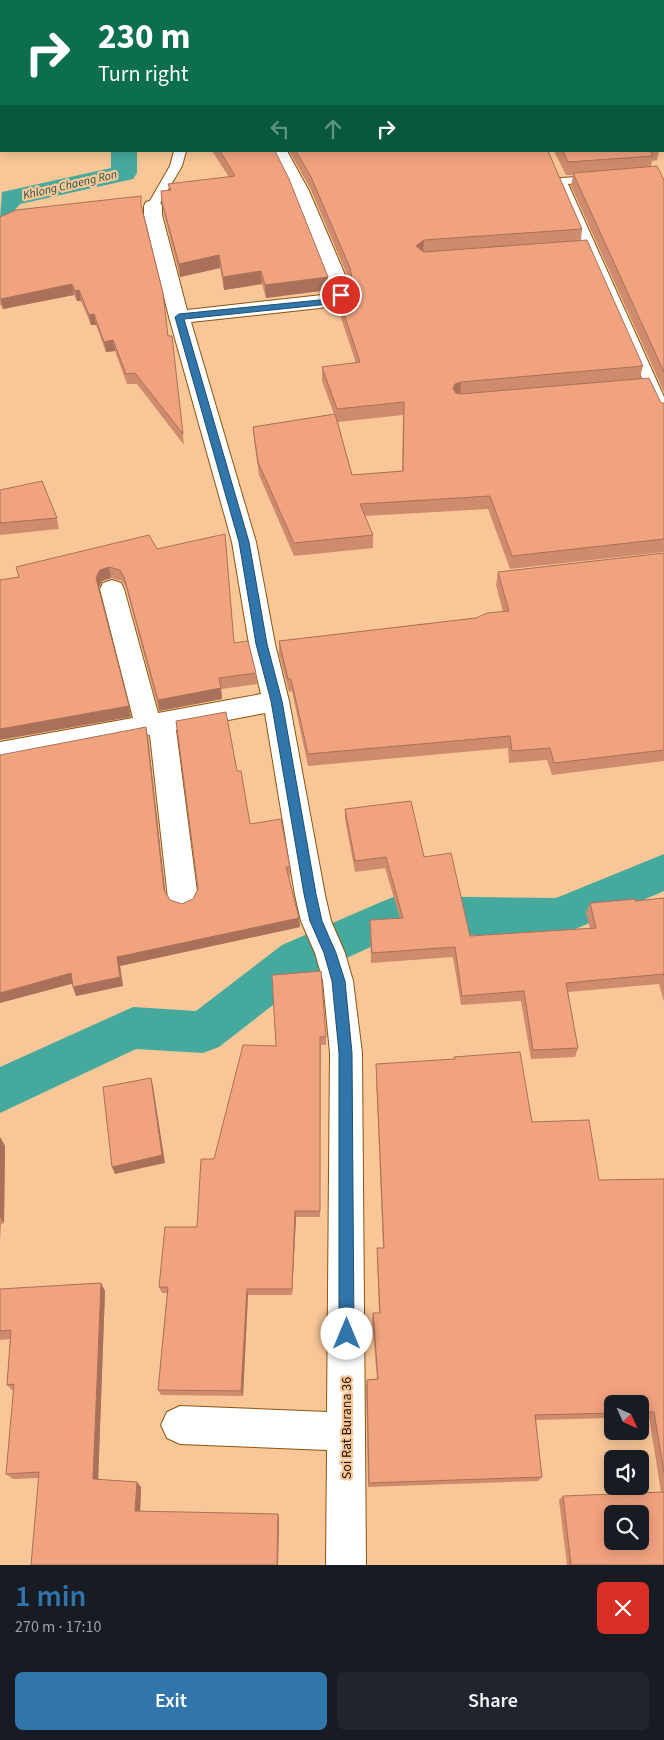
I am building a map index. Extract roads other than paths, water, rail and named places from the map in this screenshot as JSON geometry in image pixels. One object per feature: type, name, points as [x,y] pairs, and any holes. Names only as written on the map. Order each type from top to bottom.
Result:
[{"type":"street","points":[[179,317],[320,302],[337,299],[341,295],[338,282],[300,191],[279,152]]},
{"type":"street","name":"Soi Rat Burana 36","points":[[153,206],[153,215],[179,317],[271,643],[276,701],[316,921],[330,953],[338,981],[346,1053],[346,1565]]},
{"type":"street","points":[[112,589],[155,724],[183,899]]},
{"type":"street","points":[[0,753],[276,701]]},
{"type":"street","points":[[180,1425],[347,1432]]},
{"type":"lane","points":[[153,206],[176,166],[180,152]]},
{"type":"lane","points":[[608,178],[559,178],[585,247],[664,412]]},
{"type":"lane","points":[[633,386],[652,384]]},
{"type":"waterway","name":"Khlong Chaeng Ron","points":[[0,210],[11,198],[124,173],[124,152]]},
{"type":"waterway","points":[[0,1091],[133,1028],[203,1032],[298,959],[396,915],[558,917],[664,872]]}]
